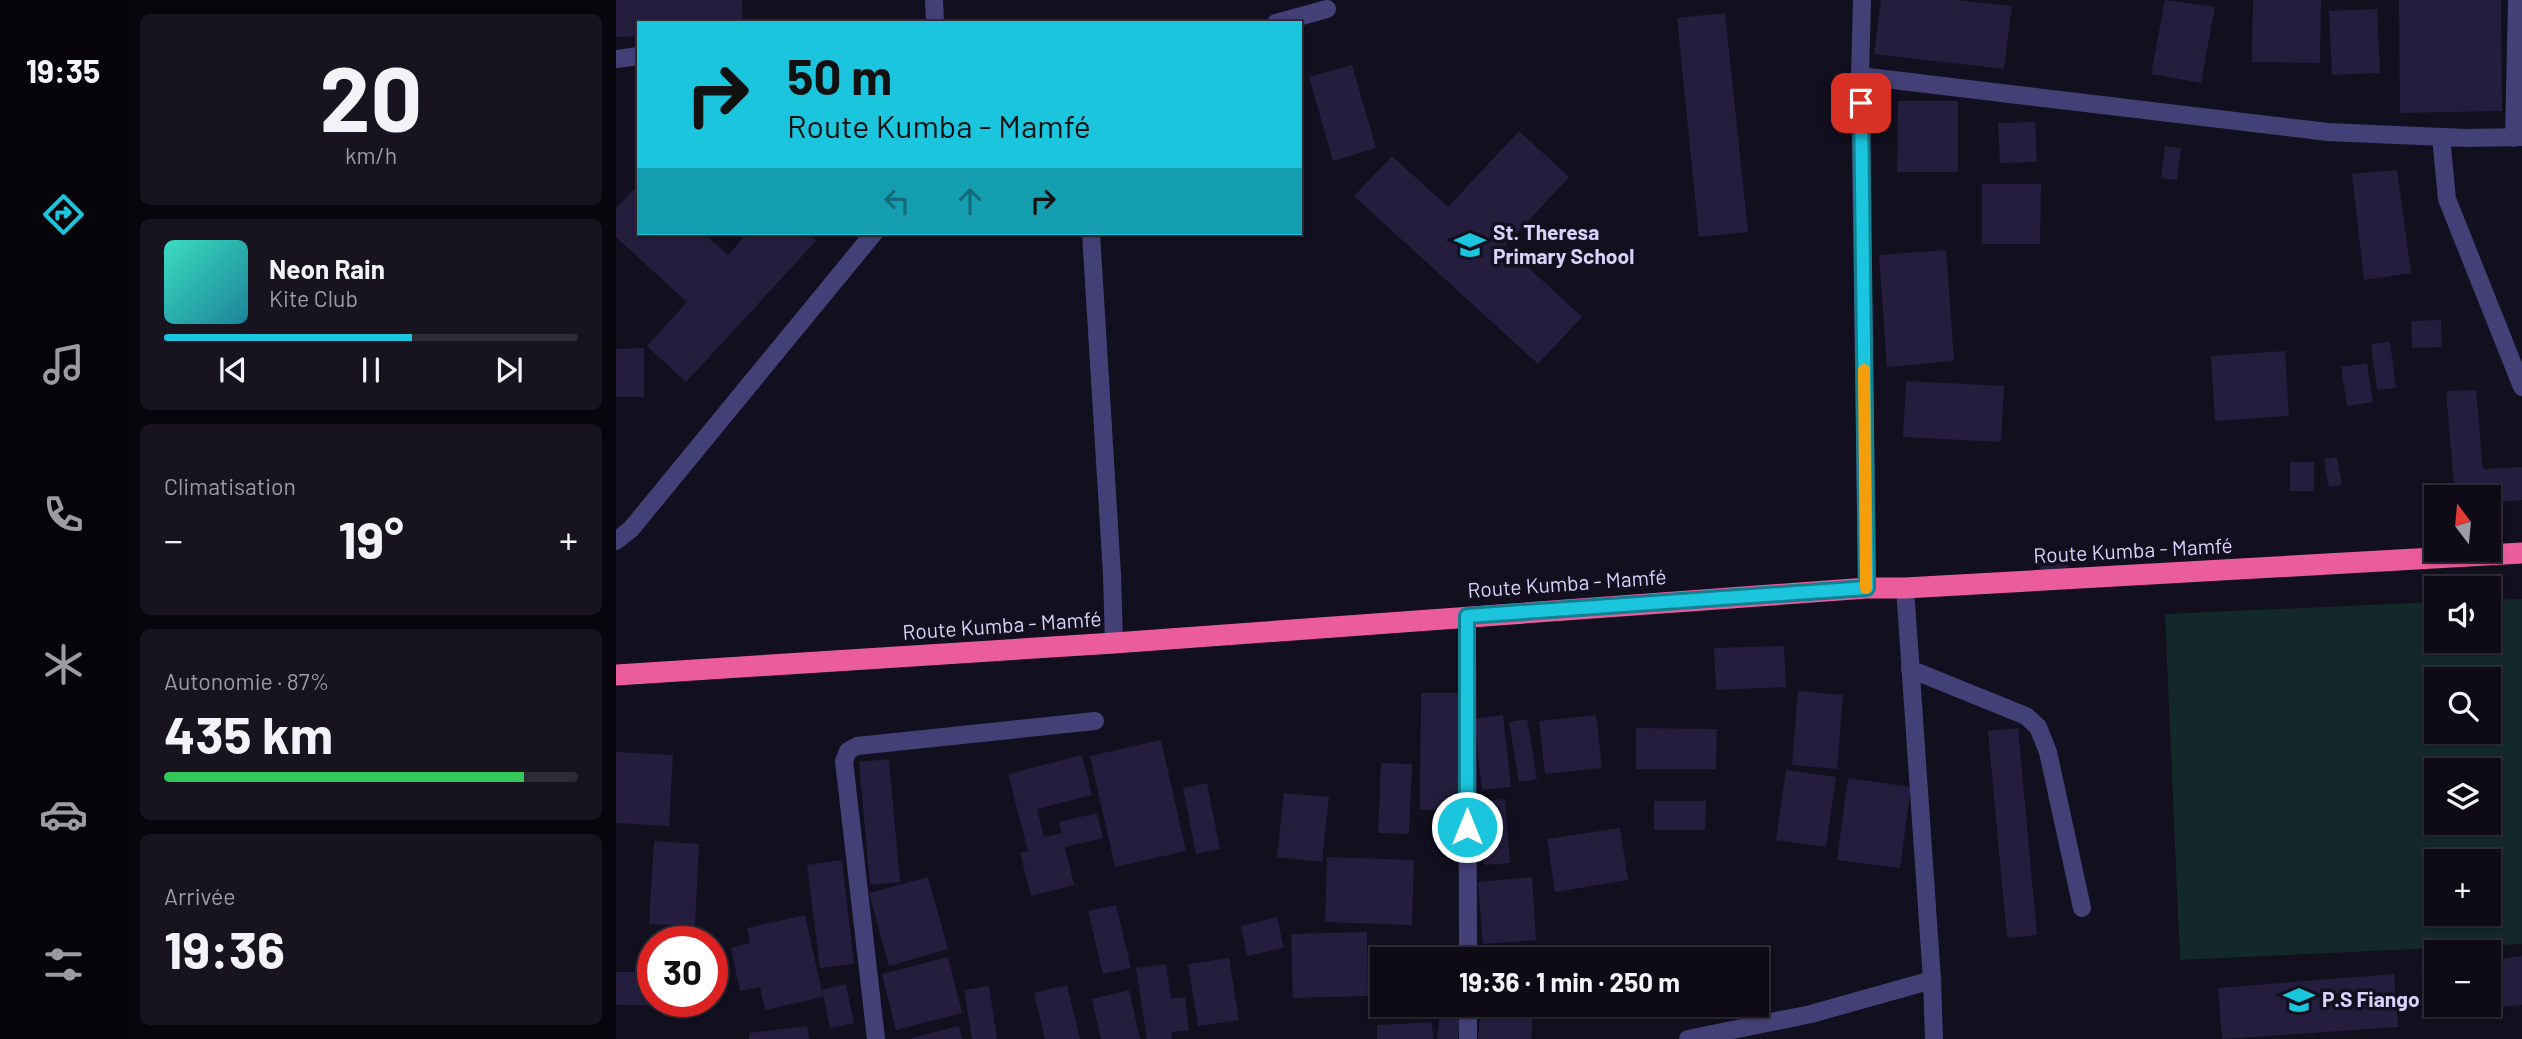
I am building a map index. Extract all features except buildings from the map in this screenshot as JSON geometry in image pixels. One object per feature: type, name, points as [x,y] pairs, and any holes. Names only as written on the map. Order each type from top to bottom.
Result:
[{"type":"highway","name":"Route Kumba - Mamfé","points":[[616,676],[1867,588],[2522,553]]},
{"type":"street","points":[[934,0],[935,21]]},
{"type":"street","points":[[1862,0],[1860,76],[1867,588]]},
{"type":"street","points":[[1860,76],[2328,132],[2518,137],[2517,0]]},
{"type":"street","points":[[1283,21],[1327,9]]},
{"type":"street","points":[[616,59],[637,56]]},
{"type":"street","points":[[2441,137],[2447,199],[2522,387]]},
{"type":"street","points":[[616,541],[631,529],[872,235]]},
{"type":"street","points":[[1091,235],[1114,643]]},
{"type":"street","points":[[1905,588],[1934,1039]]},
{"type":"street","points":[[1467,616],[1468,947]]},
{"type":"street","points":[[1910,669],[2026,716],[2038,727],[2049,752],[2081,908]]},
{"type":"street","points":[[876,1039],[844,761],[848,751],[858,746],[1095,721]]},
{"type":"street","points":[[1688,1039],[1811,1014],[1932,980]]},
{"type":"street","points":[[1468,1017],[1468,1039]]},
{"type":"green space","points":[[2522,599],[2522,944],[2501,945],[2501,940],[2424,940],[2424,949],[2180,960],[2165,614],[2424,603],[2424,653],[2501,653],[2501,600]]},
{"type":"slow traffic","points":[[1864,370],[1866,588]]},
{"type":"place","name":"St. Theresa Primary School","points":[[1470,245]]},
{"type":"place","name":"P.S Fiango","points":[[2299,1000]]},
{"type":"route","points":[[1467,827],[1467,616],[1867,588],[1861,103]]}]
